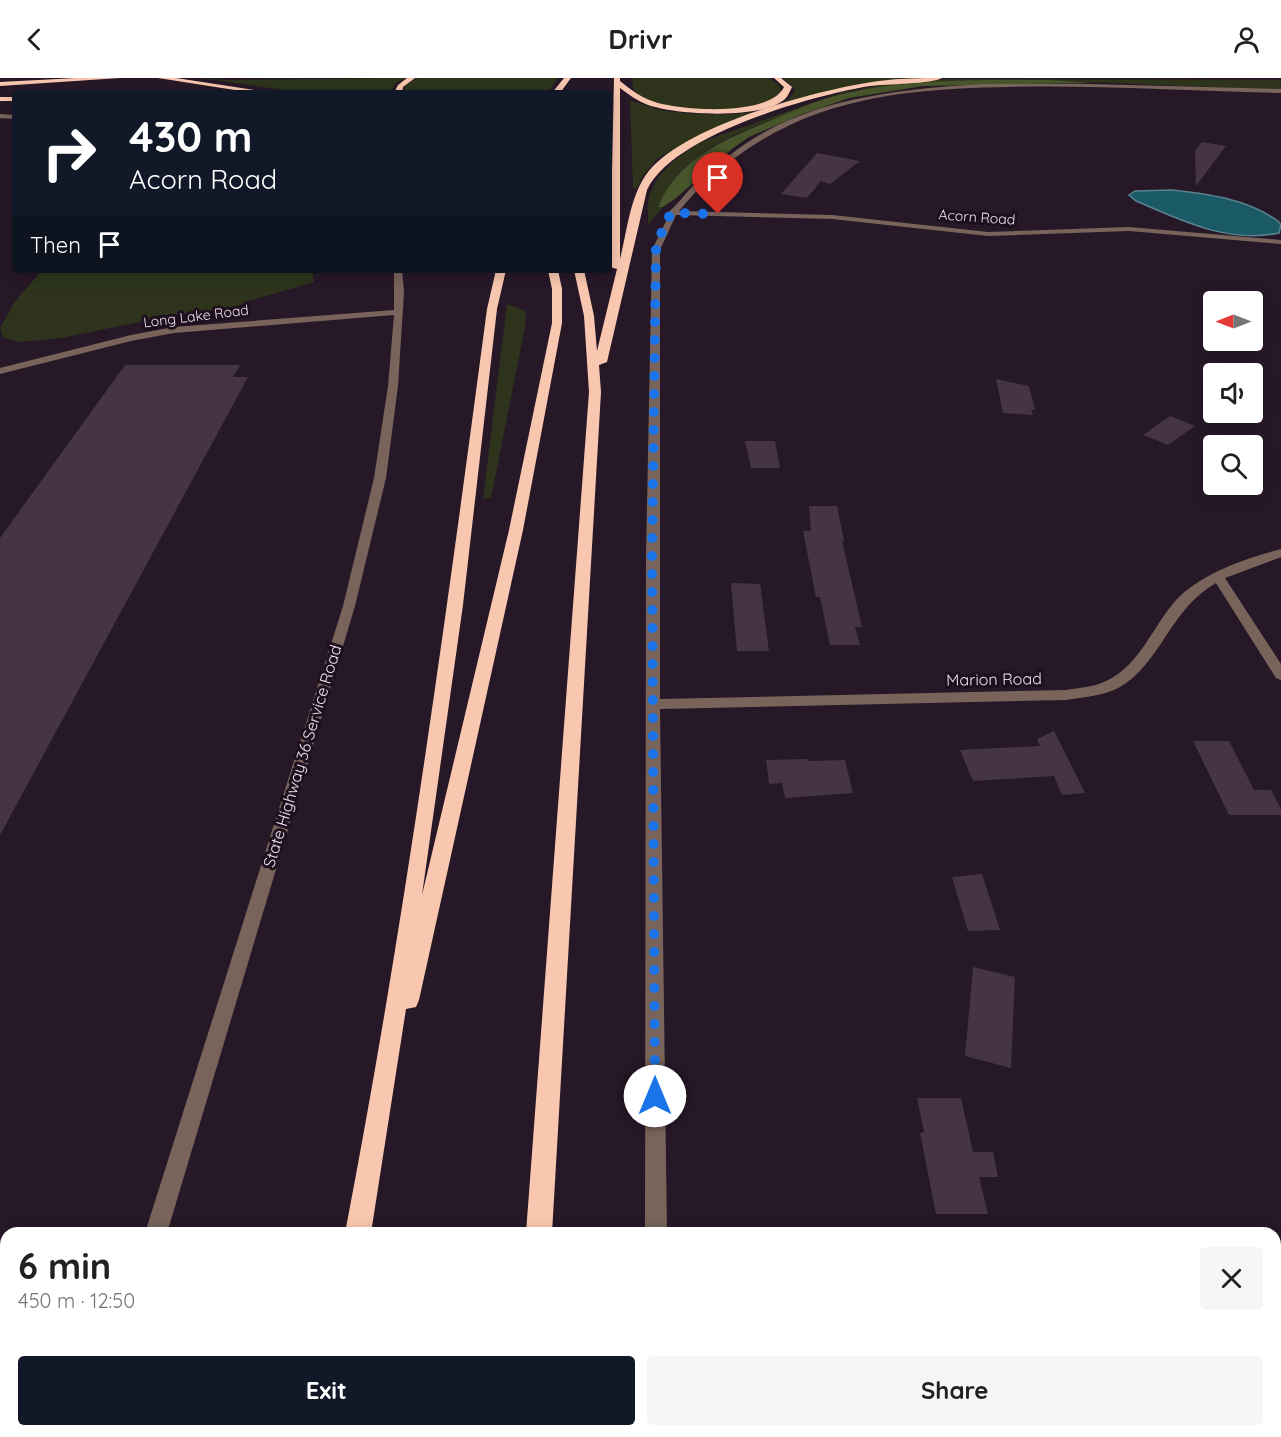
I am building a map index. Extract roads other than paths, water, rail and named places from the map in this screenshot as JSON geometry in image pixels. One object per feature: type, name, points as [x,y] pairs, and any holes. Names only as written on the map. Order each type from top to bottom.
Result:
[{"type":"highway","points":[[3,84],[117,78]]},
{"type":"highway","points":[[161,78],[247,90]]},
{"type":"highway","points":[[399,90],[400,86],[411,78]]},
{"type":"highway","points":[[559,90],[570,78]]},
{"type":"highway","points":[[616,80],[640,99],[657,106],[712,112],[746,109],[781,99],[786,95],[788,87],[777,78]]},
{"type":"highway","points":[[539,1227],[595,392],[613,299],[645,184],[661,163],[673,153],[714,132],[827,93],[888,82],[939,78]]},
{"type":"highway","points":[[613,299],[616,245],[616,80]]},
{"type":"highway","points":[[359,1227],[377,1130],[455,605],[492,309],[500,273]]},
{"type":"highway","points":[[377,1130],[516,530],[558,323],[557,289],[554,273]]},
{"type":"highway","points":[[580,273],[590,316],[595,392]]},
{"type":"street","points":[[656,1227],[652,557],[655,271],[656,250],[671,213],[728,157],[750,142],[812,114],[867,97],[937,87],[1008,85],[1111,84],[1281,91]]},
{"type":"street","name":"Acorn Road","points":[[671,213],[832,217],[988,234],[1129,229],[1281,242]]},
{"type":"street","name":"State Highway 36 Service Road","points":[[158,1227],[349,606],[380,478],[393,386],[399,312],[398,273]]},
{"type":"street","name":"Long Lake Road","points":[[0,371],[120,340],[174,330],[399,312]]},
{"type":"street","name":"Marion Road","points":[[654,704],[1066,695],[1097,690],[1116,682],[1130,671],[1187,598],[1244,563],[1281,553]]},
{"type":"street","points":[[1219,578],[1281,675]]},
{"type":"water","points":[[1172,190],[1214,196],[1254,207],[1278,221],[1281,225],[1279,233],[1260,236],[1223,233],[1170,216],[1136,201],[1129,195],[1135,191]]}]
